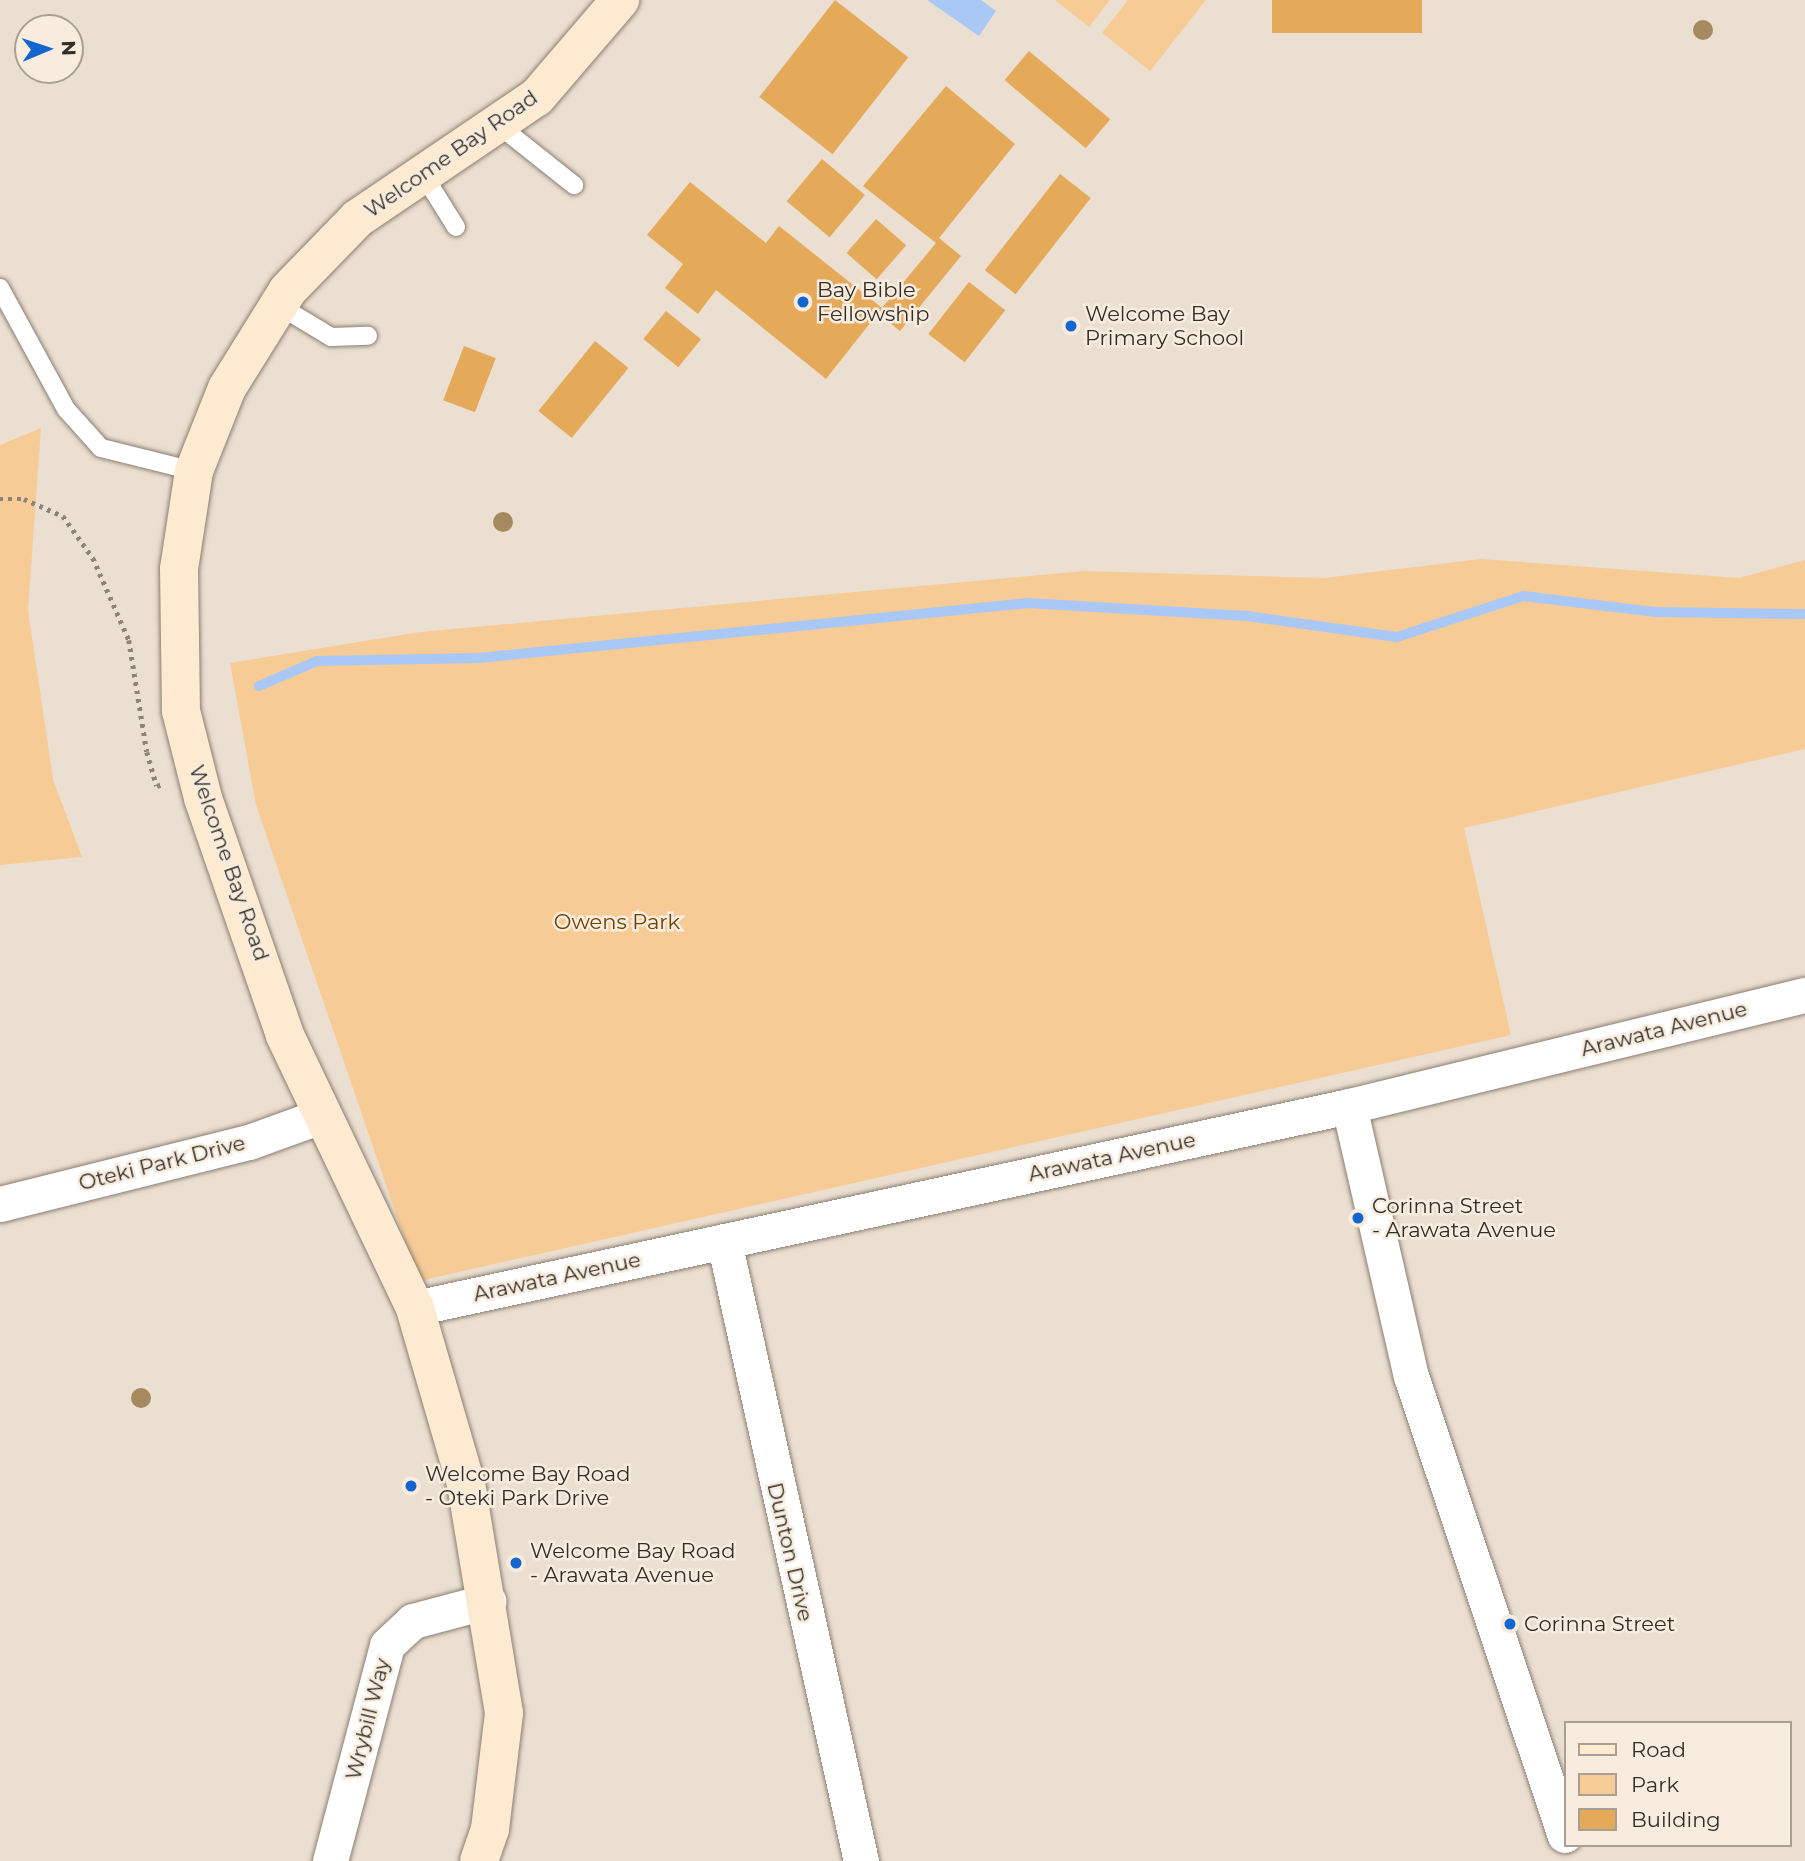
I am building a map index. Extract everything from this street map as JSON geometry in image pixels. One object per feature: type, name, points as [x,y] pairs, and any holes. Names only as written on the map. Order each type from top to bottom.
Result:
[{"type":"main road","name":"Welcome Bay Road","points":[[479,1861],[490,1829],[504,1713],[488,1601],[466,1484],[415,1308],[321,1116],[285,1035],[197,776],[181,711],[176,618],[194,471],[227,388],[278,305],[358,218],[421,171],[537,97],[620,0]]},
{"type":"street","name":"Arawata Avenue","points":[[415,1308],[1349,1106],[1805,995]]},
{"type":"street","points":[[1349,1106],[1411,1376],[1563,1829]]},
{"type":"street","name":"Oteki Park Drive","points":[[0,1204],[249,1142],[321,1116]]},
{"type":"street","name":"Dunton Drive","points":[[724,1241],[861,1861]]},
{"type":"street","name":"Wrybill Way","points":[[330,1861],[387,1645],[413,1621],[488,1601]]},
{"type":"lane","points":[[496,123],[575,185]]},
{"type":"lane","points":[[421,171],[457,227]]},
{"type":"lane","points":[[0,288],[66,409],[101,448],[194,471]]},
{"type":"lane","points":[[278,305],[331,337],[368,335]]},
{"type":"path","points":[[0,499],[24,499],[63,516],[93,558],[129,640],[157,786],[197,776]]},
{"type":"green space","points":[[1055,0],[1110,0],[1089,27]]},
{"type":"green space","points":[[1128,0],[1206,0],[1150,71],[1102,33]]},
{"type":"green space","points":[[41,428],[28,610],[53,779],[82,857],[0,865],[0,445]]},
{"type":"green space","name":"Owens Park","points":[[1481,559],[1739,578],[1805,560],[1805,749],[1464,828],[1511,1035],[419,1281],[256,805],[230,663],[420,632],[1084,571],[1324,578]]},
{"type":"water","points":[[927,0],[981,0],[996,11],[979,36]]},
{"type":"building","points":[[835,0],[908,57],[833,154],[759,97]]},
{"type":"building","points":[[1272,0],[1422,0],[1422,33],[1272,33]]},
{"type":"building","points":[[1029,51],[1110,119],[1086,148],[1005,80]]},
{"type":"building","points":[[946,86],[1015,144],[939,238],[961,256],[900,331],[878,313],[826,379],[716,290],[698,314],[665,288],[683,264],[647,235],[690,182],[766,243],[779,226],[882,308],[936,243],[863,186]]},
{"type":"building","points":[[822,159],[865,195],[830,237],[787,201]]},
{"type":"building","points":[[1060,174],[1091,198],[1016,294],[985,270]]},
{"type":"building","points":[[876,219],[906,245],[877,279],[846,253]]},
{"type":"building","points":[[969,282],[1005,310],[965,362],[928,334]]},
{"type":"building","points":[[666,311],[701,339],[678,367],[643,339]]},
{"type":"building","points":[[595,341],[628,368],[572,438],[538,411]]},
{"type":"building","points":[[464,346],[496,358],[475,412],[443,400]]},
{"type":"waterway","points":[[259,686],[317,661],[479,658],[1028,603],[1247,616],[1397,637],[1523,596],[1656,612],[1805,614]]},
{"type":"place","name":"Bay Bible Fellowship","points":[[803,302]]},
{"type":"place","name":"Welcome Bay Primary School","points":[[1071,326]]},
{"type":"place","name":"Corinna Street - Arawata Avenue","points":[[1358,1218]]},
{"type":"place","name":"Welcome Bay Road - Oteki Park Drive","points":[[411,1486]]},
{"type":"place","name":"Welcome Bay Road - Arawata Avenue","points":[[516,1563]]},
{"type":"place","name":"Corinna Street","points":[[1510,1624]]}]
